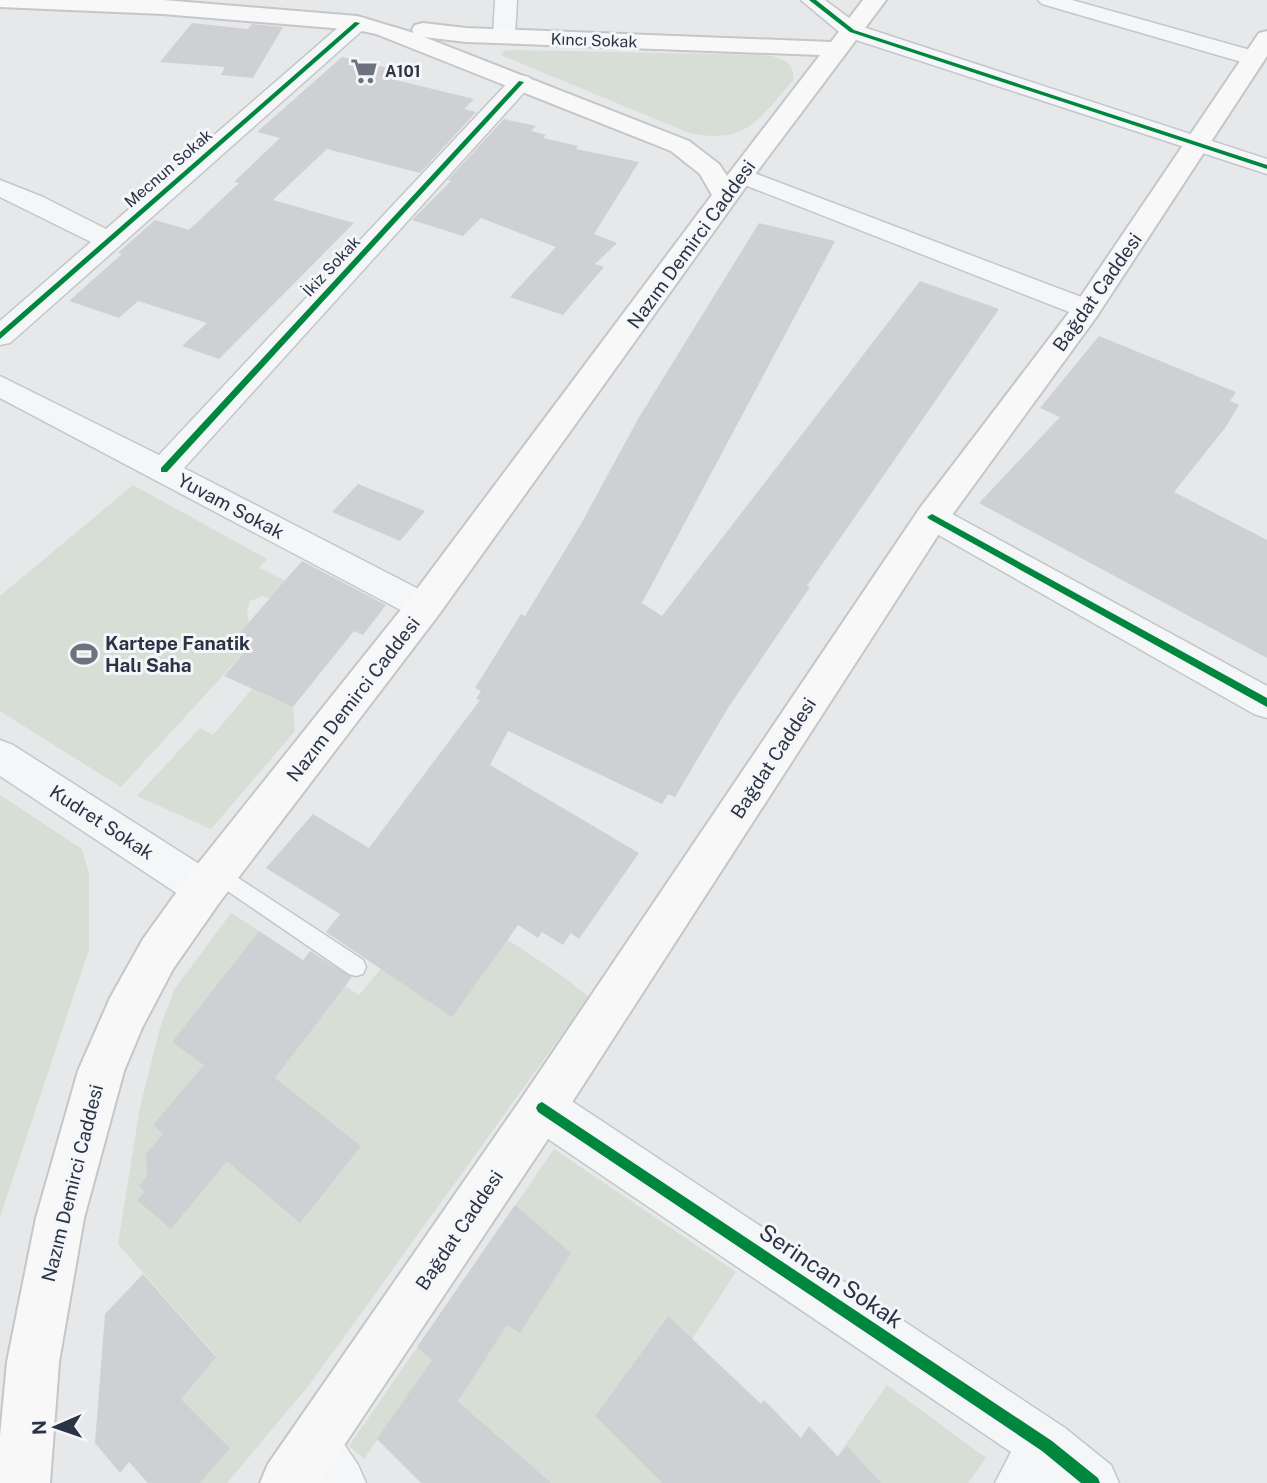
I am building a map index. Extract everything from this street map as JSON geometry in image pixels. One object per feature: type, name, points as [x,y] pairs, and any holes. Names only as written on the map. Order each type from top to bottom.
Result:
[{"type":"main road","points":[[0,0],[173,3],[263,15],[358,12],[383,29],[680,146],[710,169],[718,179],[734,186]]},
{"type":"main road","points":[[232,0],[249,12],[263,15],[298,13],[326,0]]},
{"type":"main road","name":"Nazım Demirci Caddesi","points":[[23,1483],[33,1363],[44,1291],[60,1218],[101,1072],[126,1013],[158,954],[211,881],[424,607],[763,146],[875,0]]},
{"type":"main road","name":"Kıncı Sokak","points":[[358,12],[423,30],[504,36],[844,40]]},
{"type":"main road","name":"Bağdat Caddesi","points":[[314,1470],[542,1108],[932,517],[1087,309],[1199,144],[1260,48]]},
{"type":"main road","points":[[680,146],[720,150],[763,146]]},
{"type":"street","points":[[504,36],[506,0]]},
{"type":"street","points":[[812,0],[844,40],[1199,144],[1267,167]]},
{"type":"street","points":[[1049,0],[1260,48]]},
{"type":"street","name":"Mecnun Sokak","points":[[0,337],[109,241],[358,12]]},
{"type":"street","name":"İkiz Sokak","points":[[164,470],[521,82]]},
{"type":"street","points":[[734,186],[1087,309]]},
{"type":"street","points":[[0,188],[34,202],[109,241]]},
{"type":"street","name":"Yuvam Sokak","points":[[0,386],[424,607]]},
{"type":"street","points":[[932,517],[1267,703]]},
{"type":"street","name":"Kudret Sokak","points":[[0,756],[211,881]]},
{"type":"street","name":"Serincan Sokak","points":[[542,1108],[1034,1465],[1093,1483]]},
{"type":"lane","points":[[211,881],[356,967]]},
{"type":"shaded area","points":[[504,51],[765,55],[786,62],[792,69],[793,80],[750,126],[738,132],[708,136],[689,133],[501,55]]},
{"type":"shaded area","name":"Kartepe Fanatik Halı Saha","points":[[133,485],[267,559],[259,568],[284,580],[294,589],[288,607],[263,596],[250,601],[247,611],[249,622],[232,642],[247,649],[121,787],[0,711],[0,596]]},
{"type":"shaded area","points":[[252,689],[293,707],[295,731],[211,829],[137,796],[200,728],[213,735]]},
{"type":"shaded area","points":[[0,795],[82,849],[89,874],[89,949],[0,1217]]},
{"type":"shaded area","points":[[372,850],[561,975],[589,997],[310,1384],[227,1483],[200,1483],[230,1448],[181,1399],[216,1356],[118,1244],[140,1107],[160,1028],[174,990],[231,913],[259,931],[172,1042],[256,1101],[345,986],[359,995],[424,917],[341,913],[326,906]]},
{"type":"shaded area","points":[[554,1149],[736,1272],[692,1339],[667,1317],[595,1416],[662,1483],[542,1483],[545,1478],[425,1371],[364,1459],[349,1446]]},
{"type":"shaded area","points":[[887,1385],[986,1458],[968,1483],[819,1483]]},
{"type":"building","points":[[192,23],[248,29],[252,24],[283,27],[253,78],[221,75],[225,67],[160,62]]},
{"type":"building","points":[[342,57],[405,72],[396,80],[474,99],[464,109],[476,112],[420,173],[327,149],[273,200],[354,223],[219,359],[182,346],[207,323],[138,301],[119,318],[69,301],[122,254],[118,253],[155,220],[189,230],[239,183],[234,182],[280,138],[257,132]]},
{"type":"building","points":[[504,119],[536,126],[531,131],[546,135],[543,138],[578,146],[576,149],[639,162],[594,234],[617,243],[595,264],[604,267],[563,315],[510,297],[556,247],[481,218],[463,236],[412,220],[451,181],[448,180]]},
{"type":"building","points":[[759,223],[835,241],[642,603],[662,616],[920,281],[999,309],[807,586],[810,587],[728,708],[675,797],[668,794],[662,804],[508,731],[490,765],[639,853],[579,939],[571,933],[563,945],[542,932],[538,938],[518,925],[452,1017],[326,932],[340,914],[266,868],[313,814],[369,848],[480,700],[476,699],[481,691],[475,688],[521,614],[525,616],[581,524],[638,419]]},
{"type":"building","points":[[1099,336],[1236,392],[1230,401],[1239,405],[1225,428],[1174,492],[1267,540],[1267,658],[979,503],[1060,417],[1040,408]]},
{"type":"building","points":[[358,484],[425,511],[400,541],[332,512]]},
{"type":"building","points":[[302,561],[386,605],[363,635],[354,631],[293,707],[224,676],[247,649],[232,642]]},
{"type":"building","points":[[259,931],[303,960],[310,951],[352,977],[275,1078],[361,1146],[300,1223],[227,1161],[171,1229],[137,1200],[145,1192],[139,1186],[147,1176],[146,1154],[163,1134],[153,1125],[204,1065],[172,1042]]},
{"type":"building","points":[[515,1205],[571,1253],[520,1333],[507,1325],[458,1401],[551,1483],[421,1483],[377,1439],[432,1360],[417,1347]]},
{"type":"building","points":[[143,1274],[216,1357],[181,1399],[230,1448],[200,1483],[148,1483],[129,1462],[120,1473],[95,1443],[105,1314]]},
{"type":"building","points":[[668,1316],[761,1404],[764,1400],[801,1438],[809,1426],[838,1457],[847,1446],[881,1483],[662,1483],[595,1416]]},
{"type":"cycle path","points":[[812,0],[852,31],[1267,167]]},
{"type":"cycle path","points":[[0,336],[357,23]]},
{"type":"cycle path","points":[[164,470],[521,82]]},
{"type":"cycle path","points":[[932,517],[1267,703]]},
{"type":"cycle path","points":[[542,1108],[1047,1446],[1093,1483]]},
{"type":"place","name":"A101","points":[[364,71]]},
{"type":"place","name":"Kartepe Fanatik Halı Saha","points":[[84,654]]}]
